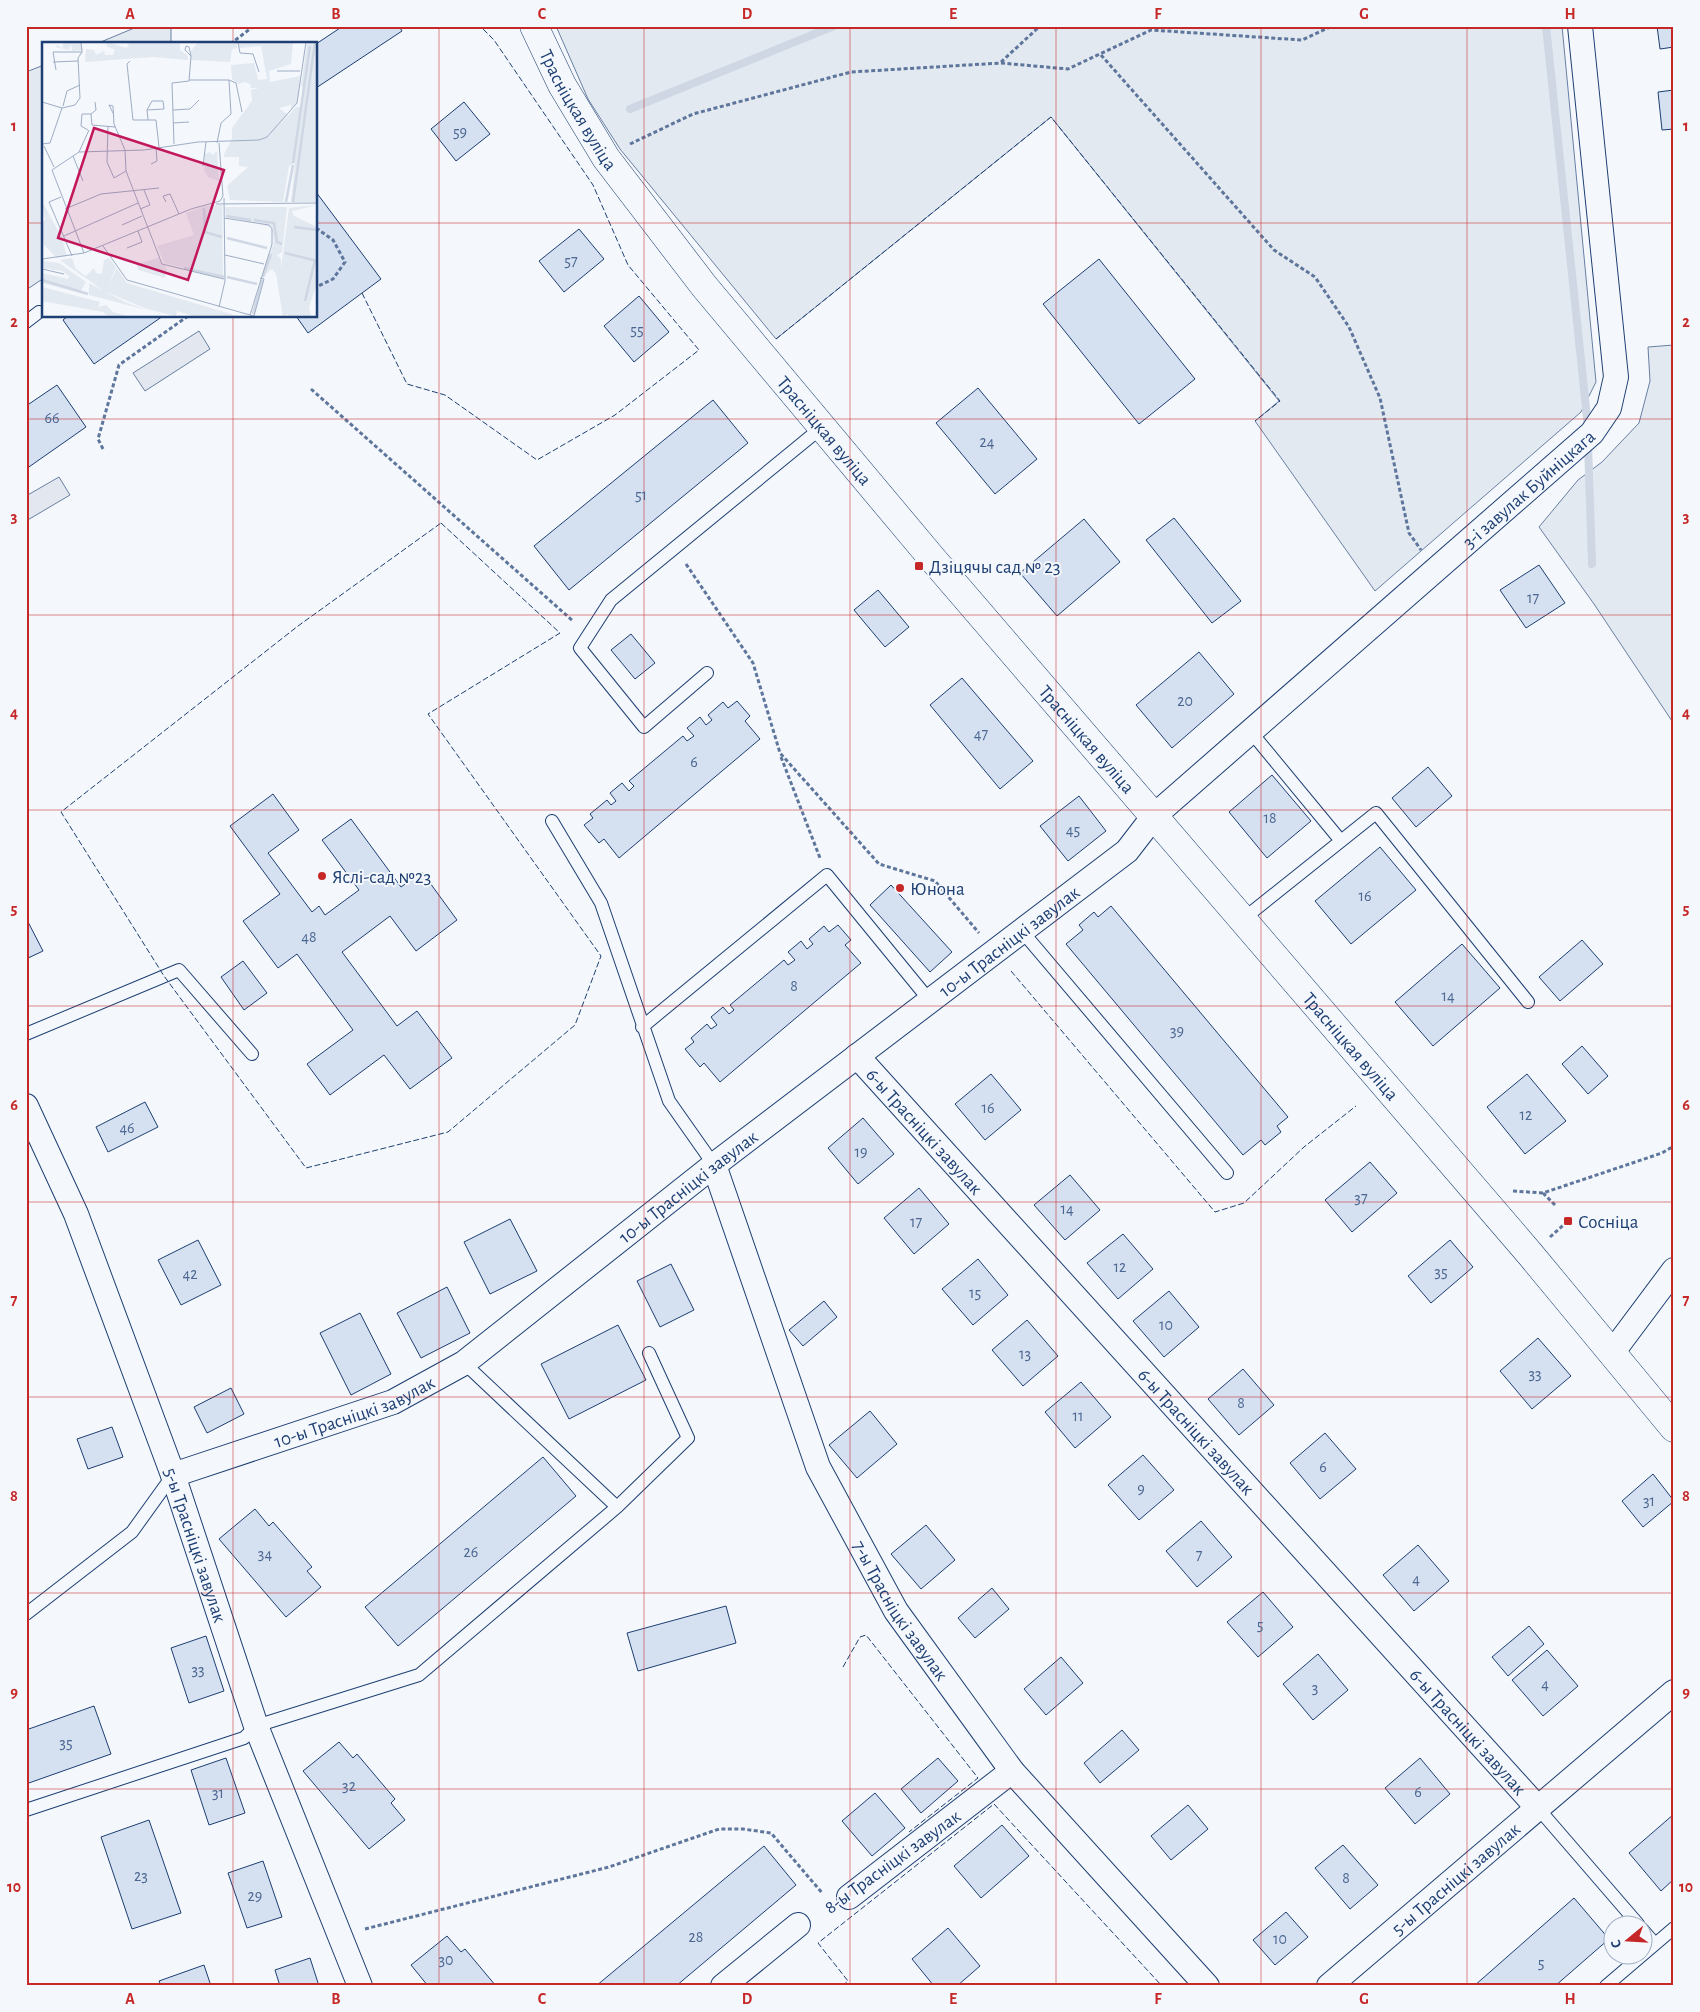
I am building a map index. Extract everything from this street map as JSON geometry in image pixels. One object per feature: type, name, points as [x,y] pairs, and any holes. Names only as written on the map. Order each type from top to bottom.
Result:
[{"type":"street","name":"Трасніцкая вуліца","points":[[534,26],[562,85],[606,158],[704,286],[822,428],[1674,1428]]},
{"type":"street","name":"3-і завулак Буйніцкага","points":[[1154,816],[1592,433],[1609,408],[1616,377],[1580,26]]},
{"type":"street","name":"10-ы Трасніцкі завулак","points":[[173,1475],[393,1402],[464,1362],[714,1165],[1126,851],[1154,816]]},
{"type":"street","name":"6-ы Трасніцкі завулак","points":[[857,1056],[1537,1807]]},
{"type":"street","name":"5-ы Трасніцкі завулак","points":[[26,1106],[76,1214],[173,1475],[256,1726],[360,1986]]},
{"type":"street","name":"7-ы Трасніцкі завулак","points":[[714,1165],[818,1467],[896,1611],[1012,1771],[1207,1986]]},
{"type":"street","points":[[1612,1353],[1674,1270]]},
{"type":"street","name":"5-ы Трасніцкі завулак","points":[[1328,1986],[1674,1692]]},
{"type":"street","name":"8-ы Трасніцкі завулак","points":[[842,1903],[1012,1771]]},
{"type":"street","points":[[723,1986],[798,1925]]},
{"type":"lane","points":[[26,322],[39,312]]},
{"type":"lane","points":[[707,673],[644,727],[580,648],[611,600],[822,428]]},
{"type":"lane","points":[[1252,732],[1341,841]]},
{"type":"lane","points":[[1242,920],[1376,813],[1528,1002]]},
{"type":"lane","points":[[552,821],[601,903],[669,1101],[714,1165]]},
{"type":"lane","points":[[642,1027],[827,875],[930,1001]]},
{"type":"lane","points":[[1021,930],[1227,1173]]},
{"type":"lane","points":[[26,1034],[179,970],[252,1054]]},
{"type":"lane","points":[[26,1810],[244,1738],[256,1726],[419,1675],[617,1506],[688,1438],[649,1352]]},
{"type":"lane","points":[[464,1362],[617,1506]]},
{"type":"lane","points":[[26,1614],[132,1532],[173,1475]]},
{"type":"lane","points":[[1537,1807],[1629,1914]]},
{"type":"lane","points":[[1606,1986],[1674,1928]]},
{"type":"lane","points":[[1652,1941],[1655,1944]]},
{"type":"path","points":[[233,42],[254,26]]},
{"type":"path","points":[[1001,63],[1040,26]]},
{"type":"path","points":[[606,158],[693,114],[851,72],[1001,63],[1068,68],[1101,55],[1151,30],[1302,40],[1332,26]]},
{"type":"path","points":[[1101,55],[1274,250],[1315,277],[1349,327],[1380,398],[1409,533],[1436,570]]},
{"type":"path","points":[[318,229],[333,240],[346,262],[333,278],[318,286]]},
{"type":"path","points":[[102,449],[98,439],[119,366],[185,318]]},
{"type":"path","points":[[312,389],[589,634]]},
{"type":"path","points":[[675,548],[753,663],[780,753],[827,875]]},
{"type":"path","points":[[780,753],[879,864],[935,881],[994,951]]},
{"type":"path","points":[[1506,1189],[1543,1192],[1662,1153],[1674,1146]]},
{"type":"path","points":[[1543,1192],[1555,1205]]},
{"type":"path","points":[[339,1936],[609,1867],[719,1829],[743,1829],[771,1833],[842,1903]]},
{"type":"shaded area","points":[[139,26],[171,26],[171,42],[101,42]]},
{"type":"shaded area","points":[[556,26],[1562,26],[1596,382],[1581,412],[1375,591],[1255,421],[1279,401],[1051,117],[776,339],[620,149],[588,99]]},
{"type":"shaded area","points":[[42,66],[42,279],[26,290],[26,72]]},
{"type":"shaded area","points":[[199,331],[210,349],[145,391],[133,373]]},
{"type":"shaded area","points":[[1674,345],[1674,724],[1594,604],[1539,527],[1578,480],[1602,462],[1639,423],[1650,381],[1648,347]]},
{"type":"shaded area","points":[[59,477],[70,495],[26,521],[26,496]]},
{"type":"building","points":[[343,26],[399,26],[402,31],[318,87],[318,43]]},
{"type":"building","points":[[1657,26],[1674,26],[1674,47],[1660,49]]},
{"type":"building","points":[[1674,90],[1674,129],[1662,130],[1658,92]]},
{"type":"building","points":[[464,102],[490,134],[456,161],[431,129]]},
{"type":"building","points":[[318,195],[381,279],[308,333],[297,318],[318,318]]},
{"type":"building","points":[[579,229],[604,259],[564,292],[539,261]]},
{"type":"building","points":[[1099,259],[1195,379],[1139,424],[1043,304]]},
{"type":"building","points":[[639,296],[669,332],[634,362],[604,326]]},
{"type":"building","points":[[66,318],[160,318],[94,364],[63,320]]},
{"type":"building","points":[[57,385],[86,427],[26,469],[26,406]]},
{"type":"building","points":[[978,388],[1037,459],[995,494],[936,423]]},
{"type":"building","points":[[713,400],[748,443],[569,590],[534,546]]},
{"type":"building","points":[[1174,518],[1241,601],[1212,623],[1146,540]]},
{"type":"building","points":[[1084,519],[1120,562],[1057,616],[1020,573]]},
{"type":"building","points":[[1539,565],[1565,603],[1526,628],[1500,590]]},
{"type":"building","points":[[878,590],[909,627],[885,647],[854,610]]},
{"type":"building","points":[[631,634],[655,663],[635,679],[611,650]]},
{"type":"building","points":[[1199,652],[1234,694],[1172,748],[1136,705]]},
{"type":"building","points":[[962,678],[1033,761],[1000,789],[930,705]]},
{"type":"building","points":[[737,701],[750,716],[745,721],[760,739],[619,858],[604,839],[599,843],[584,825],[593,818],[590,814],[607,800],[611,805],[616,801],[610,793],[622,783],[629,791],[634,786],[629,781],[683,736],[687,741],[694,736],[687,728],[700,717],[706,725],[712,720],[708,715],[723,702],[728,708]]},
{"type":"building","points":[[1428,767],[1452,796],[1416,827],[1392,798]]},
{"type":"building","points":[[1272,775],[1311,821],[1267,858],[1229,812]]},
{"type":"building","points":[[273,794],[299,830],[268,853],[312,912],[319,906],[325,915],[359,890],[322,840],[351,819],[401,887],[422,872],[457,920],[416,951],[390,916],[342,952],[397,1026],[417,1011],[452,1058],[410,1089],[384,1055],[330,1095],[307,1064],[353,1030],[297,954],[278,968],[243,921],[280,894],[230,826]]},
{"type":"building","points":[[1079,796],[1106,831],[1068,861],[1040,826]]},
{"type":"building","points":[[1380,847],[1416,890],[1351,944],[1315,901]]},
{"type":"building","points":[[891,885],[952,952],[930,972],[870,905]]},
{"type":"building","points":[[1111,906],[1288,1117],[1277,1126],[1281,1132],[1265,1145],[1261,1140],[1243,1155],[1066,944],[1083,930],[1079,925],[1094,912],[1098,917]]},
{"type":"building","points":[[26,918],[43,951],[26,959]]},
{"type":"building","points":[[838,925],[851,940],[845,945],[861,963],[720,1082],[704,1063],[700,1067],[685,1049],[694,1042],[691,1038],[707,1024],[711,1029],[717,1025],[711,1017],[723,1007],[729,1014],[734,1010],[730,1005],[784,960],[788,965],[795,960],[788,952],[801,941],[807,949],[813,944],[809,939],[824,926],[829,932]]},
{"type":"building","points":[[1582,940],[1603,964],[1560,1001],[1539,977]]},
{"type":"building","points":[[1462,944],[1500,988],[1433,1046],[1395,1002]]},
{"type":"building","points":[[243,961],[267,993],[244,1010],[221,977]]},
{"type":"building","points":[[1582,1046],[1608,1076],[1588,1094],[1562,1064]]},
{"type":"building","points":[[991,1074],[1021,1110],[985,1140],[955,1104]]},
{"type":"building","points":[[1527,1074],[1566,1121],[1525,1154],[1487,1107]]},
{"type":"building","points":[[145,1102],[158,1127],[108,1152],[96,1127]]},
{"type":"building","points":[[863,1118],[894,1154],[858,1184],[828,1148]]},
{"type":"building","points":[[1370,1162],[1397,1193],[1352,1232],[1325,1200]]},
{"type":"building","points":[[1070,1175],[1100,1210],[1065,1240],[1034,1205]]},
{"type":"building","points":[[919,1188],[949,1224],[914,1254],[884,1218]]},
{"type":"building","points":[[510,1219],[537,1271],[490,1294],[464,1242]]},
{"type":"building","points":[[1123,1234],[1153,1269],[1118,1299],[1087,1263]]},
{"type":"building","points":[[198,1240],[221,1285],[181,1305],[158,1260]]},
{"type":"building","points":[[1450,1240],[1473,1267],[1431,1303],[1408,1276]]},
{"type":"building","points":[[978,1259],[1008,1295],[973,1325],[942,1289]]},
{"type":"building","points":[[671,1264],[694,1310],[660,1327],[637,1281]]},
{"type":"building","points":[[447,1287],[470,1333],[421,1358],[397,1313]]},
{"type":"building","points":[[1169,1291],[1199,1327],[1164,1357],[1133,1321]]},
{"type":"building","points":[[824,1301],[837,1317],[803,1346],[789,1330]]},
{"type":"building","points":[[360,1313],[391,1374],[351,1395],[320,1333]]},
{"type":"building","points":[[1027,1320],[1058,1356],[1023,1386],[992,1350]]},
{"type":"building","points":[[618,1325],[646,1380],[569,1419],[541,1364]]},
{"type":"building","points":[[1538,1338],[1571,1376],[1532,1409],[1500,1371]]},
{"type":"building","points":[[1243,1369],[1274,1405],[1239,1435],[1208,1399]]},
{"type":"building","points":[[1081,1382],[1111,1417],[1075,1448],[1045,1412]]},
{"type":"building","points":[[231,1388],[244,1414],[207,1433],[194,1407]]},
{"type":"building","points":[[870,1411],[897,1444],[857,1478],[829,1445]]},
{"type":"building","points":[[112,1427],[123,1457],[88,1469],[77,1439]]},
{"type":"building","points":[[1325,1433],[1356,1469],[1320,1499],[1290,1463]]},
{"type":"building","points":[[1143,1455],[1174,1490],[1139,1520],[1108,1485]]},
{"type":"building","points":[[543,1457],[576,1496],[398,1646],[365,1607]]},
{"type":"building","points":[[1653,1474],[1674,1501],[1643,1527],[1622,1501]]},
{"type":"building","points":[[255,1509],[269,1526],[273,1522],[312,1567],[307,1571],[321,1587],[286,1617],[219,1539]]},
{"type":"building","points":[[1201,1521],[1232,1557],[1197,1587],[1166,1551]]},
{"type":"building","points":[[926,1525],[955,1560],[921,1589],[891,1554]]},
{"type":"building","points":[[1418,1545],[1449,1581],[1414,1611],[1383,1575]]},
{"type":"building","points":[[992,1588],[1009,1609],[975,1638],[958,1618]]},
{"type":"building","points":[[1263,1592],[1293,1627],[1258,1657],[1227,1622]]},
{"type":"building","points":[[726,1606],[736,1643],[638,1671],[627,1633]]},
{"type":"building","points":[[1529,1626],[1544,1644],[1508,1676],[1492,1657]]},
{"type":"building","points":[[206,1636],[224,1691],[189,1703],[171,1648]]},
{"type":"building","points":[[1547,1650],[1578,1686],[1543,1716],[1512,1680]]},
{"type":"building","points":[[1318,1654],[1348,1690],[1313,1720],[1283,1684]]},
{"type":"building","points":[[1061,1657],[1083,1683],[1046,1715],[1024,1689]]},
{"type":"building","points":[[94,1706],[111,1754],[26,1784],[26,1730]]},
{"type":"building","points":[[1122,1730],[1139,1750],[1100,1783],[1084,1763]]},
{"type":"building","points":[[339,1742],[353,1758],[357,1754],[395,1799],[391,1803],[405,1820],[369,1849],[303,1771]]},
{"type":"building","points":[[226,1758],[245,1813],[209,1825],[191,1770]]},
{"type":"building","points":[[938,1758],[958,1781],[921,1813],[901,1789]]},
{"type":"building","points":[[1420,1758],[1450,1794],[1415,1824],[1385,1788]]},
{"type":"building","points":[[875,1793],[905,1828],[872,1856],[842,1821]]},
{"type":"building","points":[[1188,1805],[1208,1829],[1171,1860],[1151,1836]]},
{"type":"building","points":[[1674,1814],[1674,1879],[1661,1891],[1629,1853]]},
{"type":"building","points":[[149,1820],[181,1913],[132,1929],[101,1837]]},
{"type":"building","points":[[1002,1825],[1029,1856],[981,1898],[954,1866]]},
{"type":"building","points":[[1343,1845],[1378,1885],[1350,1909],[1315,1868]]},
{"type":"building","points":[[764,1846],[796,1885],[676,1986],[596,1986]]},
{"type":"building","points":[[263,1861],[282,1917],[247,1928],[228,1873]]},
{"type":"building","points":[[1574,1898],[1602,1931],[1602,1945],[1555,1986],[1474,1986]]},
{"type":"building","points":[[1286,1912],[1308,1937],[1275,1965],[1253,1940]]},
{"type":"building","points":[[948,1928],[980,1966],[957,1986],[934,1986],[912,1959]]},
{"type":"building","points":[[447,1936],[461,1952],[465,1949],[496,1986],[428,1986],[411,1965]]},
{"type":"building","points":[[310,1958],[319,1986],[280,1986],[275,1970]]},
{"type":"building","points":[[204,1965],[211,1986],[161,1986],[159,1981]]},
{"type":"waterway","points":[[630,109],[834,26]]},
{"type":"waterway","points":[[1546,26],[1588,427]]},
{"type":"waterway","points":[[1588,444],[1592,564]]},
{"type":"fence","points":[[362,293],[407,384],[445,395],[537,460],[615,415],[699,350],[628,265],[593,185],[494,40],[480,26]]},
{"type":"fence","points":[[776,339],[1051,117],[1280,401],[1255,421]]},
{"type":"fence","points":[[441,523],[560,633],[428,714],[601,956],[575,1025],[448,1132],[306,1168],[164,976],[61,812],[298,626],[441,523]]},
{"type":"fence","points":[[1011,971],[1215,1212],[1244,1203],[1304,1147],[1356,1106]]},
{"type":"fence","points":[[843,1667],[860,1637],[866,1635],[978,1778],[909,1832]]},
{"type":"fence","points":[[842,1986],[848,1981],[818,1943],[994,1804],[1162,1986]]},
{"type":"place","name":"Дзіцячы сад № 23","points":[[919,566]]},
{"type":"place","name":"Яслі-сад №23","points":[[322,876]]},
{"type":"place","name":"Юнона","points":[[900,888]]},
{"type":"place","name":"Сосніца","points":[[1568,1221]]}]
